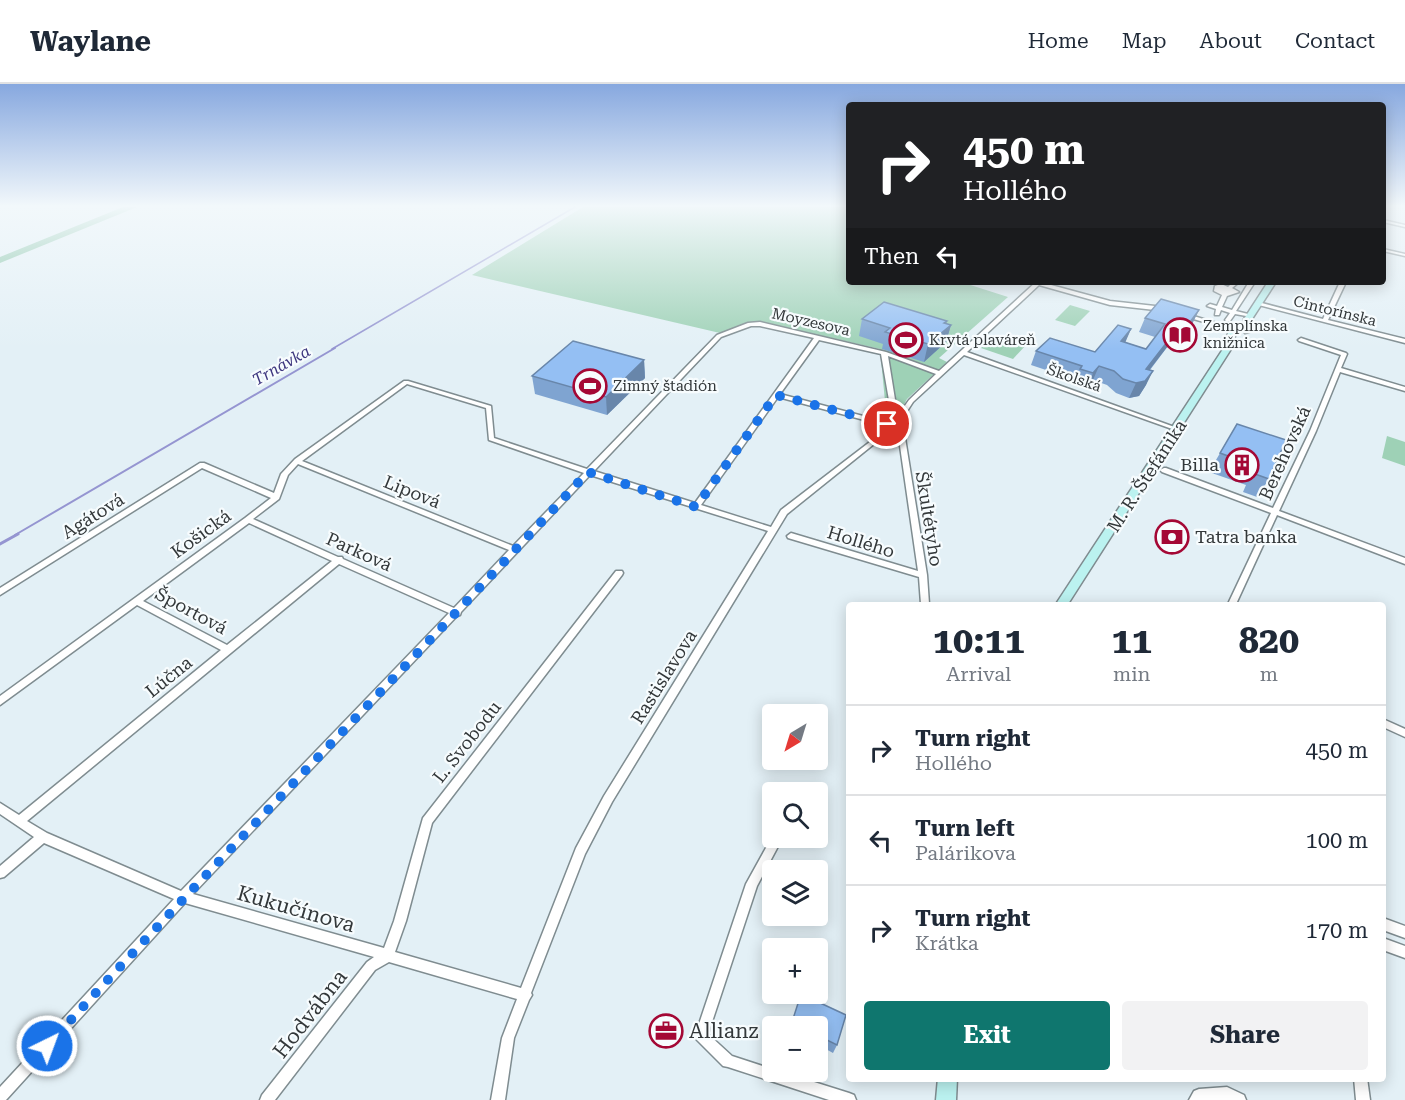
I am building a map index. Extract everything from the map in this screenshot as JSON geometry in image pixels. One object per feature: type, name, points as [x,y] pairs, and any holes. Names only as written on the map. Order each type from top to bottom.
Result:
[{"type":"street","points":[[776,395],[900,424],[911,401],[1036,285]]},
{"type":"street","points":[[1045,285],[1110,303],[1143,304],[1169,310]]},
{"type":"street","points":[[1219,311],[1225,294],[1232,285]]},
{"type":"street","points":[[1231,327],[1233,312],[1250,285]]},
{"type":"street","points":[[1180,314],[1246,333],[1249,318],[1270,285]]},
{"type":"street","points":[[1325,320],[1342,285]]},
{"type":"street","points":[[1241,301],[1235,293],[1229,288],[1215,288],[1225,294],[1235,293],[1248,290]]},
{"type":"street","name":"Cintorínska","points":[[1258,304],[1405,341]]},
{"type":"street","points":[[1210,306],[1219,311],[1233,312],[1249,318]]},
{"type":"street","points":[[1231,327],[1249,318]]},
{"type":"street","name":"Moyzesova","points":[[0,1097],[183,897],[457,614],[588,472],[719,336],[755,323],[884,353],[941,374]]},
{"type":"street","name":"M. R. Štefánika","points":[[1228,346],[1231,327]]},
{"type":"street","name":"M. R. Štefánika","points":[[1063,602],[1177,429],[1228,346],[1246,333]]},
{"type":"street","points":[[696,507],[818,337]]},
{"type":"street","points":[[1301,340],[1344,354],[1338,369],[1405,388]]},
{"type":"street","name":"Škultétyho","points":[[884,353],[894,412],[900,424],[923,575],[925,602]]},
{"type":"street","name":"Školská","points":[[963,353],[1177,429]]},
{"type":"street","name":"Berehovská","points":[[1233,602],[1276,514],[1338,369]]},
{"type":"street","name":"Košická","points":[[0,700],[248,520],[276,497],[285,474],[297,461],[406,382],[489,407],[491,439],[588,472]]},
{"type":"street","name":"Rastislavova","points":[[498,1100],[508,1038],[585,842],[608,800],[784,512],[900,424]]},
{"type":"street","name":"Lipová","points":[[297,461],[516,550]]},
{"type":"street","name":"Agátová","points":[[0,592],[202,465],[276,497]]},
{"type":"street","points":[[1164,470],[1405,561]]},
{"type":"street","points":[[588,472],[773,530]]},
{"type":"street","name":"Parková","points":[[248,520],[457,614]]},
{"type":"street","name":"Hollého","points":[[791,536],[923,575]]},
{"type":"street","name":"Lúčna","points":[[19,820],[339,559]]},
{"type":"street","name":"L. Svobodu","points":[[387,956],[400,921],[427,821],[619,573]]},
{"type":"street","name":"Športová","points":[[137,601],[228,650]]},
{"type":"street","points":[[1386,724],[1405,733]]},
{"type":"street","name":"Kukučínova","points":[[0,808],[43,837],[183,897],[526,995]]},
{"type":"street","points":[[0,873],[43,837]]},
{"type":"street","points":[[772,848],[752,884],[700,1036],[728,1061],[849,1100]]},
{"type":"street","points":[[1388,926],[1405,932]]},
{"type":"street","points":[[1388,926],[1400,950]]},
{"type":"street","name":"Hodvábna","points":[[267,1100],[371,966],[387,956]]},
{"type":"street","points":[[946,1100],[948,1082]]},
{"type":"street","points":[[1361,1082],[1363,1100]]},
{"type":"street","points":[[1197,1098],[1227,1095],[1239,1100]]},
{"type":"green space","points":[[6,254],[21,254],[0,263],[0,257]]},
{"type":"green space","points":[[506,254],[846,254],[846,285],[970,285],[1008,297],[939,358],[947,362],[907,399],[896,420],[887,422],[880,349],[761,322],[751,322],[720,333],[472,275]]},
{"type":"green space","points":[[1070,305],[1090,311],[1075,326],[1055,320]]},
{"type":"green space","points":[[995,335],[1026,345],[1013,359],[981,348]]},
{"type":"green space","points":[[1387,436],[1405,442],[1405,466],[1382,458]]},
{"type":"building","points":[[1161,299],[1199,310],[1184,330],[1178,328],[1146,369],[1153,371],[1145,381],[1136,383],[1123,379],[1114,371],[1099,366],[1093,373],[1080,369],[1082,366],[1036,351],[1050,338],[1095,352],[1118,325],[1131,329],[1121,341],[1146,349],[1165,324],[1145,318]]},
{"type":"building","points":[[884,302],[947,321],[944,323],[951,325],[928,344],[885,332],[890,328],[862,319]]},
{"type":"building","points":[[573,341],[644,360],[606,397],[532,376]]},
{"type":"building","points":[[1237,424],[1286,440],[1269,479],[1255,474],[1258,467],[1220,453]]},
{"type":"building","points":[[798,1004],[822,1004],[846,1015],[837,1045],[828,1040],[828,1016],[794,1016]]},
{"type":"waterway","name":"Trnávka","points":[[332,349],[494,254]]},
{"type":"waterway","name":"Trnávka","points":[[15,535],[335,348]]},
{"type":"waterway","name":"Trnávka","points":[[0,544],[18,534]]},
{"type":"place","name":"Zemplínska knižnica","points":[[1180,335]]},
{"type":"place","name":"Krytá plaváreň","points":[[906,340]]},
{"type":"place","name":"Zimný štadión","points":[[590,386]]},
{"type":"place","name":"Billa","points":[[1242,465]]},
{"type":"place","name":"Tatra banka","points":[[1172,537]]},
{"type":"place","name":"Allianz","points":[[666,1031]]},
{"type":"route","points":[[47,1046],[183,897],[457,614],[588,472],[696,507],[776,395],[887,424]]}]
